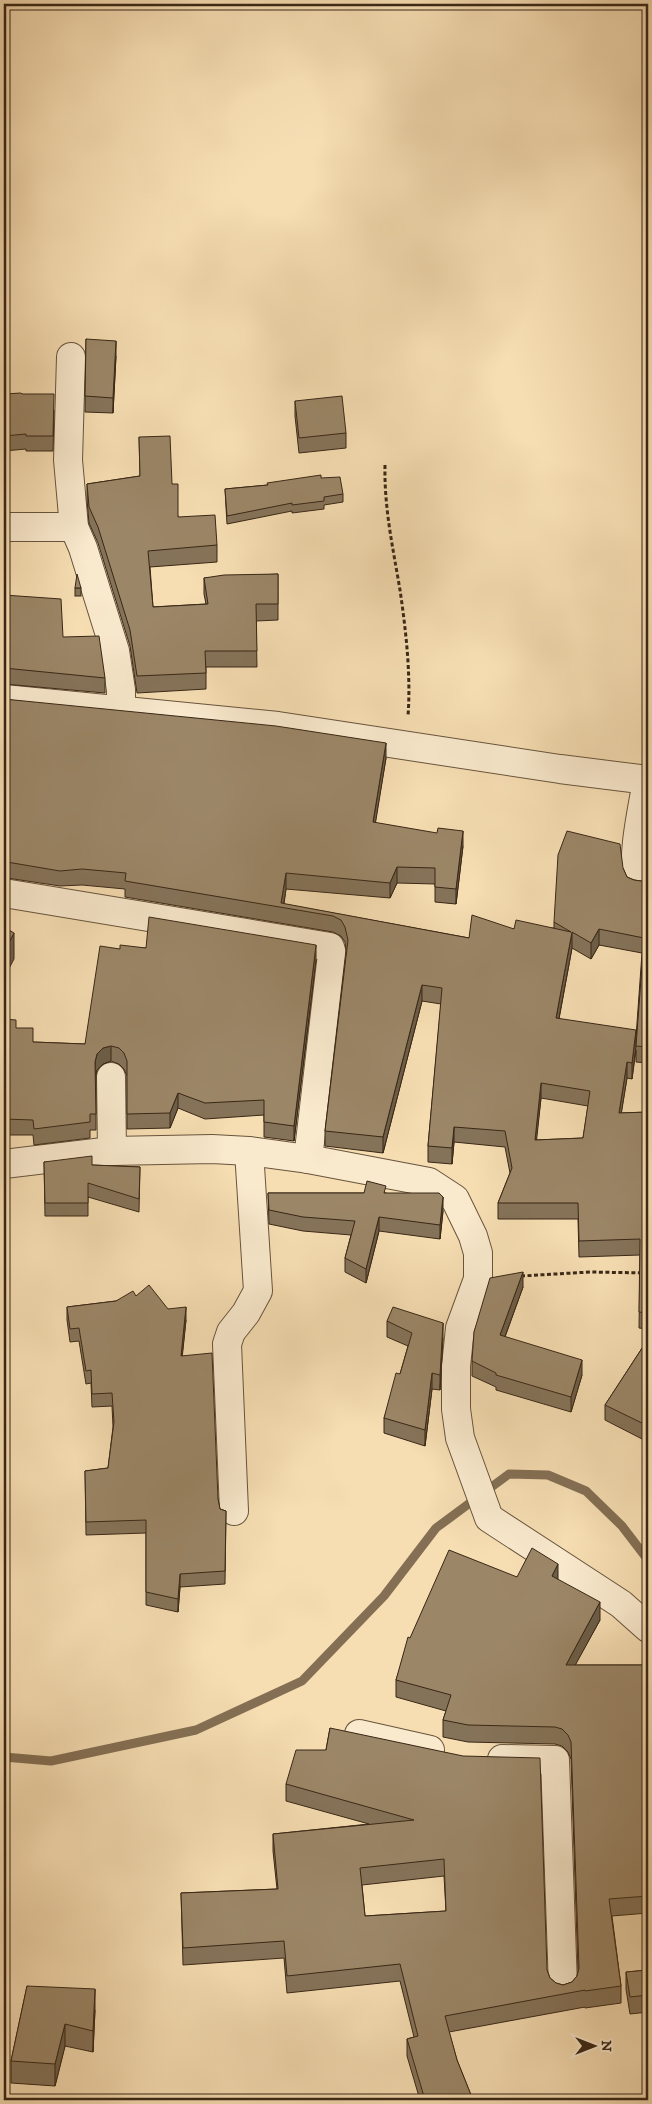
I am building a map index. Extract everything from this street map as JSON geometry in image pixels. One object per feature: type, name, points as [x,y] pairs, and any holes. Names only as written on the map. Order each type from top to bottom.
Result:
[{"type":"street","points":[[71,357],[68,460],[74,527],[83,548],[115,650],[121,690],[121,710]]},
{"type":"street","points":[[4,526],[74,527]]},
{"type":"street","points":[[4,699],[278,726],[406,744],[560,769],[648,780],[637,852],[636,876],[638,882],[648,883]]},
{"type":"street","points":[[4,893],[330,947],[332,954],[308,1159]]},
{"type":"street","points":[[111,1077],[112,1151]]},
{"type":"street","points":[[4,1164],[112,1151],[212,1149],[249,1151],[308,1159],[429,1182],[455,1199],[476,1244],[478,1254],[478,1279],[460,1328],[456,1366],[456,1409],[460,1438],[489,1518],[621,1604],[648,1628]]},
{"type":"street","points":[[234,1511],[226,1350],[228,1338],[251,1305],[258,1285],[249,1151]]},
{"type":"street","points":[[359,1734],[466,1757],[555,1760],[563,1986]]},
{"type":"path","points":[[385,465],[387,519],[400,590],[406,644],[408,713],[406,744]]},
{"type":"path","points":[[478,1279],[590,1272],[648,1273]]},
{"type":"building","points":[[4,305],[7,335],[4,335]]},
{"type":"building","points":[[86,339],[116,341],[113,398],[85,396]]},
{"type":"building","points":[[4,394],[54,394],[53,436],[26,436],[26,434],[4,436]]},
{"type":"building","points":[[342,396],[346,433],[299,438],[295,401]]},
{"type":"building","points":[[170,436],[172,484],[178,484],[178,517],[215,515],[217,545],[148,551],[153,607],[208,604],[204,578],[224,575],[278,574],[278,604],[256,604],[257,651],[205,651],[206,673],[137,676],[130,630],[98,527],[89,507],[87,484],[140,476],[139,437]]},
{"type":"building","points":[[321,475],[321,478],[340,477],[343,494],[324,497],[324,501],[292,505],[292,503],[227,516],[225,489],[268,485],[267,483]]},
{"type":"building","points":[[77,574],[81,588],[75,588]]},
{"type":"building","points":[[4,595],[61,599],[63,637],[99,636],[105,678],[4,668]]},
{"type":"building","points":[[4,699],[276,726],[386,743],[373,822],[437,833],[438,828],[463,831],[456,889],[435,887],[435,868],[397,867],[390,883],[286,873],[281,903],[469,938],[472,915],[514,929],[516,920],[571,932],[554,922],[558,855],[567,831],[620,844],[623,868],[627,877],[648,882],[648,1047],[636,1046],[644,938],[599,929],[591,943],[572,932],[556,1018],[636,1030],[632,1063],[627,1062],[619,1113],[648,1112],[648,1313],[639,1312],[640,1239],[579,1241],[578,1203],[498,1203],[512,1168],[505,1131],[454,1127],[452,1148],[428,1146],[442,988],[422,985],[383,1137],[325,1131],[348,940],[341,920],[333,916],[125,881],[126,873],[82,869],[60,871],[4,862]],"holes":[[[541,1083],[590,1091],[583,1138],[535,1140]]]},
{"type":"building","points":[[149,917],[316,945],[294,1126],[264,1122],[264,1100],[205,1103],[178,1093],[170,1113],[127,1114],[127,1061],[124,1053],[119,1048],[111,1046],[103,1048],[97,1054],[95,1062],[96,1114],[90,1114],[90,1122],[34,1129],[33,1120],[4,1119],[4,1019],[16,1020],[16,1028],[33,1028],[33,1042],[85,1044],[100,946],[120,949],[120,945],[146,948]]},
{"type":"building","points":[[4,927],[14,933],[4,952]]},
{"type":"building","points":[[92,1156],[92,1165],[140,1167],[139,1199],[88,1183],[88,1203],[45,1203],[44,1162]]},
{"type":"building","points":[[367,1181],[386,1186],[384,1193],[439,1193],[443,1197],[440,1225],[379,1217],[366,1269],[345,1258],[355,1221],[303,1217],[269,1210],[268,1193],[364,1193]]},
{"type":"building","points":[[523,1272],[500,1335],[582,1360],[571,1397],[496,1375],[496,1373],[472,1361],[474,1332],[490,1278]]},
{"type":"building","points":[[149,1285],[168,1309],[186,1307],[181,1356],[212,1353],[218,1499],[220,1509],[226,1511],[225,1571],[180,1574],[178,1599],[146,1592],[146,1520],[86,1522],[85,1471],[108,1468],[114,1422],[112,1393],[92,1394],[91,1370],[86,1371],[79,1328],[70,1329],[67,1307],[116,1301],[133,1291],[136,1296]]},
{"type":"building","points":[[393,1307],[443,1323],[440,1375],[432,1373],[425,1430],[384,1418],[396,1373],[400,1374],[412,1333],[387,1321]]},
{"type":"building","points":[[648,1339],[648,1348],[644,1424],[605,1405]]},
{"type":"building","points":[[532,1548],[558,1564],[552,1576],[600,1602],[566,1665],[648,1665],[648,1896],[609,1899],[621,1986],[585,1990],[445,2016],[457,2060],[473,2100],[425,2100],[407,2039],[418,2036],[400,1964],[287,1976],[284,1941],[183,1948],[181,1893],[278,1889],[273,1834],[414,1820],[286,1784],[296,1750],[326,1750],[330,1728],[463,1756],[540,1758],[547,1970],[550,1978],[556,1983],[563,1985],[572,1982],[577,1976],[579,1968],[571,1742],[568,1735],[562,1729],[555,1727],[468,1725],[443,1720],[451,1695],[396,1680],[408,1637],[410,1638],[449,1550],[517,1577]],"holes":[[[444,1859],[446,1911],[365,1916],[360,1868]]]},
{"type":"building","points":[[648,1970],[648,1995],[630,1997],[626,1972]]},
{"type":"building","points":[[27,1986],[95,1989],[93,2031],[65,2024],[55,2064],[11,2061]]},
{"type":"waterway","points":[[4,1757],[51,1761],[196,1730],[302,1681],[384,1596],[436,1528],[509,1474],[548,1475],[586,1491],[622,1526],[648,1560]]}]
